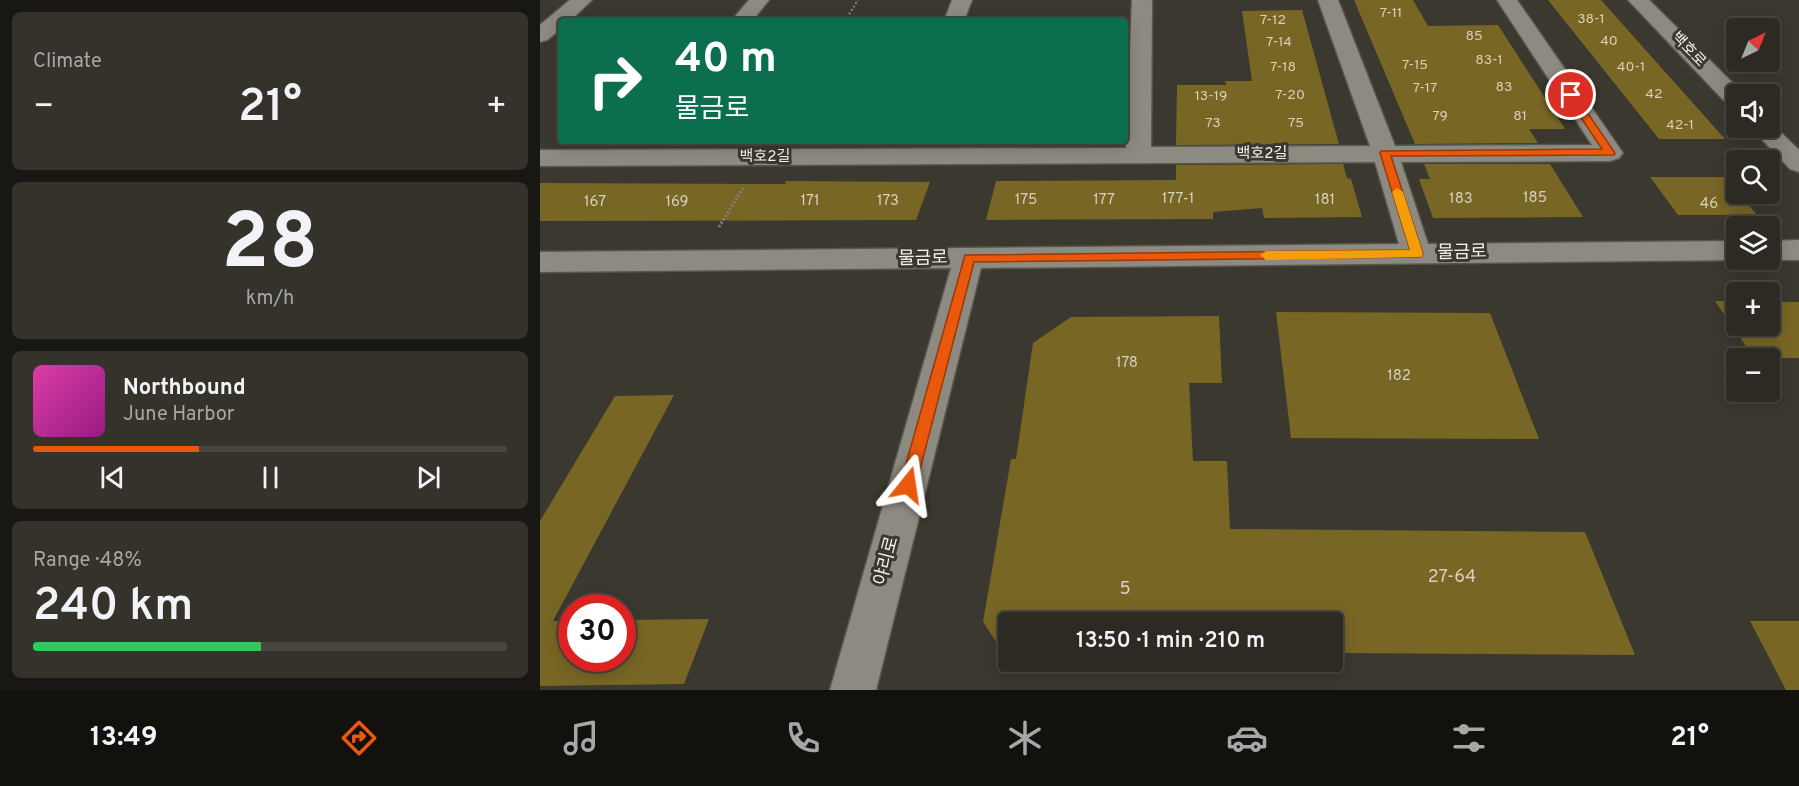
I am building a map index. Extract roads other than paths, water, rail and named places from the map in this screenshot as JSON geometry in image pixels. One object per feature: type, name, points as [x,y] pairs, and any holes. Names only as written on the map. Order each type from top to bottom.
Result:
[{"type":"street","points":[[561,18],[582,0]]},
{"type":"street","points":[[744,18],[759,0]]},
{"type":"street","points":[[955,18],[962,0]]},
{"type":"street","points":[[1138,155],[1142,0]]},
{"type":"street","points":[[1328,0],[1385,153],[1417,254]]},
{"type":"street","name":"백호2길","points":[[540,158],[635,149],[762,157],[904,148],[1138,155],[1610,153],[1507,0]]},
{"type":"street","name":"백호로","points":[[1638,0],[1726,89]]},
{"type":"street","points":[[540,36],[558,21]]},
{"type":"street","points":[[1773,138],[1799,164]]},
{"type":"street","points":[[1780,250],[1799,250]]},
{"type":"street","name":"물금로","points":[[540,262],[1726,251]]},
{"type":"street","name":"야리로","points":[[853,690],[969,258]]}]
